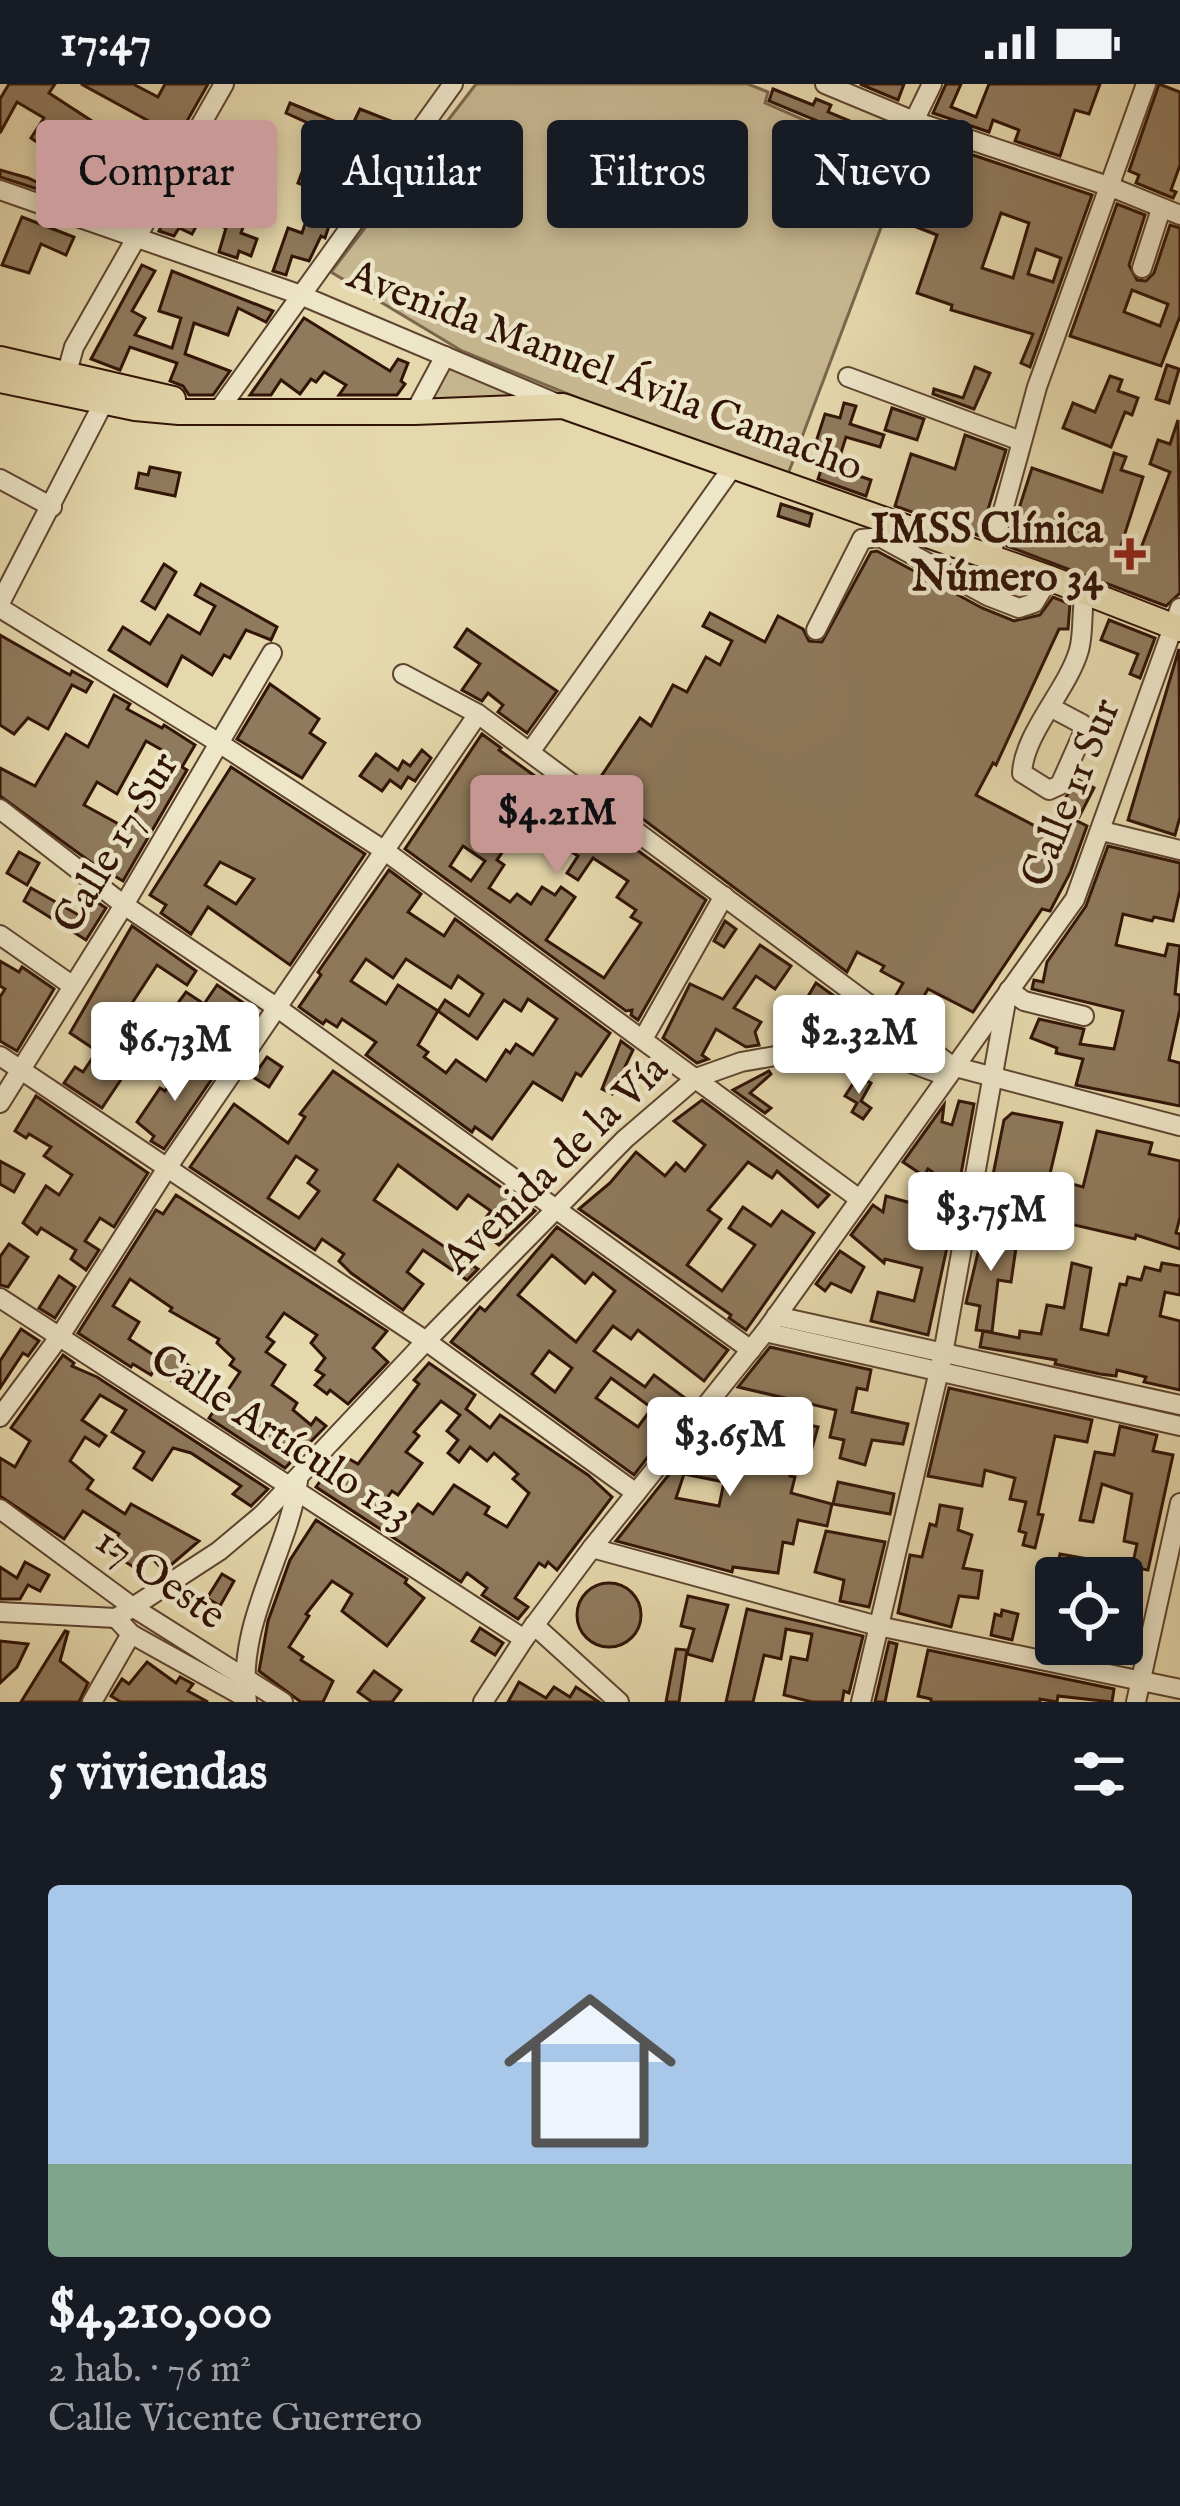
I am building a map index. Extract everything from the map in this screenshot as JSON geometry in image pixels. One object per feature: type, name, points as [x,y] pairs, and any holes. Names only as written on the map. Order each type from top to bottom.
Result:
[{"type":"main road","points":[[0,359],[64,384]]},
{"type":"main road","points":[[0,380],[64,384],[222,409],[415,412],[563,406]]},
{"type":"main road","name":"Avenida Manuel Ávila Camacho","points":[[563,406],[1178,621]]},
{"type":"street","points":[[64,384],[74,347],[224,84]]},
{"type":"street","points":[[222,409],[298,294],[453,84]]},
{"type":"street","points":[[825,84],[912,120]]},
{"type":"street","points":[[914,120],[932,84]]},
{"type":"street","points":[[990,558],[1036,387],[1147,84]]},
{"type":"street","points":[[973,141],[1170,212],[1142,268]]},
{"type":"street","name":"Avenida Manuel Ávila Camacho","points":[[0,190],[298,294],[563,406]]},
{"type":"street","points":[[415,412],[445,356]]},
{"type":"street","points":[[848,377],[1021,441]]},
{"type":"street","points":[[108,393],[0,606],[385,851],[858,1198]]},
{"type":"street","points":[[530,752],[732,468]]},
{"type":"street","points":[[0,479],[52,507]]},
{"type":"street","points":[[855,511],[852,533],[862,539],[880,537],[1019,608],[1034,603],[1049,578]]},
{"type":"street","points":[[816,630],[862,539]]},
{"type":"street","points":[[1051,707],[1079,650],[1085,592]]},
{"type":"street","name":"Calle 11 Sur","points":[[861,1702],[940,1362],[1004,996],[1075,899],[1178,621]]},
{"type":"street","name":"Calle 17 Sur","points":[[0,1103],[124,905],[272,653]]},
{"type":"street","points":[[403,674],[478,714],[949,1071]]},
{"type":"street","points":[[0,1418],[478,714]]},
{"type":"street","points":[[0,809],[124,905],[279,1009],[751,1350]]},
{"type":"street","points":[[1102,831],[1180,850]]},
{"type":"street","points":[[643,1039],[724,896]]},
{"type":"street","points":[[0,935],[74,986]]},
{"type":"street","points":[[483,1702],[592,1548],[771,1324],[1004,996],[1084,1016]]},
{"type":"street","name":"Avenida de la Vía","points":[[125,1613],[219,1551],[295,1485],[425,1341],[554,1210],[673,1094],[696,1078],[741,1061],[798,1052],[851,1051],[993,1076],[1180,1126]]},
{"type":"street","points":[[0,1056],[425,1341],[635,1492]]},
{"type":"street","name":"Calle Artículo 123","points":[[0,1298],[529,1632],[619,1702]]},
{"type":"street","points":[[771,1324],[940,1362],[1180,1426]]},
{"type":"street","points":[[940,1362],[1180,1406]]},
{"type":"street","points":[[131,1634],[246,1694],[261,1591],[295,1485]]},
{"type":"street","points":[[1136,1702],[1180,1503]]},
{"type":"street","name":"17 Oeste","points":[[0,1509],[125,1613],[246,1694],[283,1702]]},
{"type":"street","points":[[263,1514],[284,1528]]},
{"type":"street","points":[[592,1548],[878,1626],[1180,1689]]},
{"type":"street","points":[[0,1612],[125,1613],[131,1634],[92,1702]]},
{"type":"shaded area","points":[[476,84],[748,84],[768,92],[765,103],[804,120],[772,120],[772,228],[881,228],[785,482],[462,351],[331,272],[365,228],[523,228],[523,120],[448,120]]},
{"type":"shaded area","points":[[448,366],[533,402],[429,402]]},
{"type":"building","points":[[9,84],[55,84],[49,93],[90,120],[43,120],[17,102],[0,133],[0,99]]},
{"type":"building","points":[[81,84],[133,84],[158,97],[165,84],[208,84],[188,120],[147,120]]},
{"type":"building","points":[[860,84],[904,84],[898,100]]},
{"type":"building","points":[[946,84],[961,84],[951,107],[976,117],[989,84],[1100,84],[1089,114],[1075,110],[1060,156],[1015,141],[1019,130],[993,120],[989,132],[973,127],[973,120],[933,113]]},
{"type":"building","points":[[1159,84],[1180,92],[1180,165],[1171,190],[1176,192],[1173,198],[1136,183],[1139,175],[1129,171]]},
{"type":"building","points":[[773,89],[813,105],[816,99],[831,105],[828,112],[848,120],[815,120],[769,101]]},
{"type":"building","points":[[290,103],[331,120],[301,120],[286,113]]},
{"type":"building","points":[[360,109],[388,120],[355,120]]},
{"type":"building","points":[[973,155],[1092,195],[1030,367],[1021,363],[1033,334],[951,310],[952,305],[917,293],[937,235],[919,228],[973,228]],"holes":[[[1001,213],[1029,223],[1013,278],[982,268]],[[1036,249],[1061,258],[1053,282],[1028,274]]]},
{"type":"building","points":[[0,170],[28,178],[36,182],[36,189],[0,177]]},
{"type":"building","points":[[1117,204],[1145,215],[1129,265],[1137,280],[1146,281],[1154,273],[1170,225],[1180,228],[1180,316],[1161,366],[1070,336]],"holes":[[[1132,290],[1168,304],[1160,326],[1124,312]]]},
{"type":"building","points":[[22,217],[36,222],[36,228],[74,237],[66,255],[41,244],[29,273],[2,265]]},
{"type":"building","points":[[160,228],[179,228],[174,236]]},
{"type":"building","points":[[226,228],[243,228],[241,233],[257,239],[251,256],[239,251],[237,258],[219,252]]},
{"type":"building","points":[[288,228],[302,233],[304,228],[328,228],[309,261],[292,256],[286,275],[273,271]]},
{"type":"building","points":[[142,265],[155,271],[132,311],[145,318],[135,335],[172,348],[181,318],[159,311],[172,271],[273,311],[266,322],[238,308],[228,335],[194,323],[185,354],[230,371],[213,395],[189,395],[183,386],[170,381],[177,363],[130,347],[120,370],[91,359]]},
{"type":"building","points":[[304,318],[390,371],[398,359],[408,363],[401,381],[405,384],[397,395],[339,395],[346,385],[324,372],[316,382],[311,379],[300,394],[281,380],[271,395],[250,395]]},
{"type":"building","points":[[1167,365],[1179,369],[1169,403],[1156,399]]},
{"type":"building","points":[[975,367],[990,373],[974,409],[933,394],[934,389],[963,398]]},
{"type":"building","points":[[1110,376],[1122,380],[1118,391],[1138,398],[1132,415],[1125,412],[1111,447],[1063,428],[1073,403],[1095,412]]},
{"type":"building","points":[[844,403],[856,406],[850,424],[884,435],[880,447],[846,437],[841,453],[815,445],[825,414],[840,418]]},
{"type":"building","points":[[892,408],[924,419],[917,440],[885,430]]},
{"type":"building","points":[[1178,420],[1180,593],[1166,606],[1007,546],[1032,468],[1102,492],[1114,453],[1126,457],[1121,470],[1143,477],[1118,555],[1136,561],[1170,472],[1150,464],[1158,440],[1170,444]]},
{"type":"building","points":[[965,435],[1006,450],[980,536],[895,506],[911,454],[955,469]]},
{"type":"building","points":[[823,464],[871,480],[866,496],[818,479]]},
{"type":"building","points":[[150,467],[180,473],[175,496],[136,488],[139,473],[148,475]]},
{"type":"building","points":[[781,504],[812,514],[809,526],[778,516]]},
{"type":"building","points":[[871,552],[1014,621],[1040,615],[1053,597],[1070,604],[1068,629],[1059,629],[996,765],[993,763],[976,795],[1058,838],[1069,817],[1087,826],[1050,911],[1042,909],[973,1012],[928,989],[911,1019],[891,1004],[903,983],[881,971],[884,966],[857,952],[847,972],[596,784],[640,718],[651,726],[673,685],[687,692],[706,657],[720,665],[732,641],[703,626],[710,613],[765,642],[778,616],[803,629],[809,641],[822,642]]},
{"type":"building","points":[[164,564],[176,572],[155,609],[142,601]]},
{"type":"building","points":[[201,584],[277,627],[271,640],[246,630],[230,658],[224,655],[212,675],[182,656],[167,686],[109,650],[123,627],[150,644],[168,615],[200,634],[215,606],[195,595]]},
{"type":"building","points":[[1109,620],[1155,638],[1140,678],[1130,674],[1138,654],[1101,640]]},
{"type":"building","points":[[467,629],[557,691],[527,733],[498,712],[503,705],[488,693],[482,701],[462,690],[480,664],[455,647]]},
{"type":"building","points":[[0,635],[70,675],[72,671],[92,682],[86,692],[72,685],[48,729],[28,718],[14,734],[0,725]]},
{"type":"building","points":[[1179,649],[1180,817],[1175,835],[1128,820]]},
{"type":"building","points":[[270,684],[319,719],[310,733],[325,743],[302,778],[237,739]]},
{"type":"building","points":[[114,695],[130,704],[127,709],[195,745],[182,767],[187,770],[123,881],[0,796],[0,768],[35,786],[66,734],[88,747]],"holes":[[[146,741],[169,754],[126,828],[84,805],[97,782],[117,794]]]},
{"type":"building","points":[[482,734],[706,900],[638,1020],[632,1010],[626,1011],[405,849]],"holes":[[[516,832],[544,850],[552,839],[578,856],[567,873],[578,880],[593,858],[628,881],[617,897],[636,910],[631,917],[641,923],[604,978],[546,940],[575,897],[561,887],[555,895],[542,887],[531,904],[517,894],[510,902],[489,888],[504,865],[497,860]],[[463,846],[485,861],[471,881],[450,866]]]},
{"type":"building","points":[[422,750],[431,758],[415,781],[408,777],[401,788],[390,780],[382,791],[360,776],[376,754],[398,770],[403,761],[410,766]]},
{"type":"building","points":[[231,767],[365,854],[290,965],[208,907],[191,934],[161,913],[166,905],[150,895]],"holes":[[[220,862],[254,879],[236,904],[205,885]]]},
{"type":"building","points":[[1077,779],[1094,788],[1079,817],[1060,807]]},
{"type":"building","points":[[1108,846],[1180,863],[1173,921],[1123,914],[1116,945],[1165,956],[1168,944],[1180,946],[1175,994],[1180,995],[1180,1009],[1169,1060],[1180,1063],[1180,1106],[1076,1085],[1083,1059],[1056,1053],[1057,1048],[1031,1038],[1039,1019],[1084,1029],[1080,1044],[1114,1049],[1123,1011],[1032,989],[1034,980],[1043,982],[1047,962],[1086,906]]},
{"type":"building","points":[[19,852],[39,863],[27,885],[7,873]]},
{"type":"building","points":[[389,870],[421,894],[408,912],[444,936],[455,919],[610,1033],[581,1076],[576,1073],[562,1100],[533,1082],[492,1139],[475,1127],[472,1132],[366,1055],[376,1042],[342,1019],[337,1027],[326,1020],[323,1024],[299,1007],[321,975],[318,972]],"holes":[[[366,959],[393,978],[406,959],[451,988],[458,976],[483,994],[469,1016],[445,1000],[438,1011],[398,985],[386,1004],[351,981]],[[528,999],[557,1019],[533,1055],[516,1044],[510,1053],[506,1050],[486,1081],[456,1060],[446,1073],[424,1057],[428,1052],[418,1045],[438,1011],[477,1039],[504,1000],[521,1011]]]},
{"type":"building","points":[[31,888],[82,917],[92,899],[106,908],[86,940],[24,901]]},
{"type":"building","points":[[725,921],[736,929],[724,947],[714,941]]},
{"type":"building","points":[[132,926],[196,971],[187,985],[157,965],[119,1023],[146,1042],[102,1108],[64,1083],[75,1067],[83,1072],[97,1051],[70,1033]]},
{"type":"building","points":[[760,945],[791,966],[775,989],[756,976],[734,1008],[761,1022],[755,1032],[759,1045],[746,1047],[716,1029],[702,1055],[708,1059],[697,1063],[663,1038],[690,984],[723,999]]},
{"type":"building","points":[[0,961],[19,972],[22,967],[54,989],[17,1051],[0,1041],[0,997],[5,989],[0,986]]},
{"type":"building","points":[[816,983],[866,1019],[856,1034],[842,1024],[835,1035],[798,1013]]},
{"type":"building","points":[[217,985],[257,1012],[234,1046],[172,1011],[186,992],[204,1004]]},
{"type":"building","points":[[621,1041],[633,1050],[612,1094],[602,1089]]},
{"type":"building","points":[[267,1057],[282,1067],[269,1087],[253,1077]]},
{"type":"building","points":[[203,1061],[218,1070],[164,1149],[137,1122],[160,1088],[165,1091],[182,1068],[193,1075]]},
{"type":"building","points":[[333,1071],[535,1211],[499,1245],[477,1229],[491,1211],[468,1195],[457,1209],[398,1165],[374,1200],[478,1269],[467,1280],[423,1250],[407,1272],[423,1284],[403,1310],[351,1273],[339,1261],[344,1254],[322,1239],[315,1250],[190,1167],[234,1104],[288,1143],[305,1117],[300,1114]],"holes":[[[296,1156],[317,1170],[308,1183],[319,1191],[299,1218],[268,1198]]]},
{"type":"building","points":[[769,1071],[750,1093],[771,1108],[765,1113],[733,1090]]},
{"type":"building","points":[[858,1076],[871,1083],[861,1101],[871,1108],[863,1119],[852,1112],[857,1103],[845,1096]]},
{"type":"building","points":[[36,1096],[148,1173],[114,1227],[100,1218],[85,1241],[99,1250],[86,1270],[71,1259],[76,1250],[41,1228],[37,1234],[23,1223],[46,1186],[59,1195],[72,1175],[44,1156],[51,1147],[15,1131]]},
{"type":"building","points":[[702,1100],[829,1195],[818,1207],[777,1171],[772,1178],[748,1162],[708,1210],[721,1219],[687,1265],[722,1291],[755,1245],[729,1228],[743,1207],[771,1226],[782,1211],[814,1233],[746,1330],[579,1209],[636,1152],[665,1176],[676,1163],[685,1171],[705,1145],[674,1121]]},
{"type":"building","points":[[959,1101],[974,1104],[958,1190],[928,1169],[924,1176],[903,1162],[944,1105],[942,1122],[952,1125]]},
{"type":"building","points":[[1012,1113],[1062,1123],[1049,1178],[1083,1187],[1097,1131],[1152,1143],[1149,1154],[1180,1161],[1176,1233],[1180,1234],[1180,1249],[1136,1235],[1135,1239],[1005,1209],[1002,1221],[986,1210],[1004,1120]]},
{"type":"building","points":[[0,1161],[24,1174],[14,1192],[0,1184]]},
{"type":"building","points":[[176,1195],[387,1331],[373,1348],[388,1362],[348,1404],[315,1385],[324,1375],[316,1370],[325,1358],[311,1343],[317,1335],[284,1313],[267,1337],[274,1342],[266,1352],[285,1365],[272,1385],[297,1403],[293,1410],[311,1425],[316,1418],[326,1426],[285,1468],[209,1418],[240,1372],[230,1365],[234,1359],[217,1343],[219,1339],[170,1311],[130,1279],[113,1306],[139,1322],[129,1339],[164,1359],[171,1348],[184,1356],[181,1360],[206,1378],[194,1394],[154,1370],[151,1375],[131,1367],[78,1333],[156,1210],[163,1214]]},
{"type":"building","points":[[886,1196],[954,1215],[928,1335],[871,1321],[878,1292],[914,1301],[922,1268],[885,1259],[884,1263],[851,1235],[873,1205],[883,1212]]},
{"type":"building","points":[[985,1223],[1001,1227],[999,1238],[1017,1241],[1011,1282],[998,1280],[992,1332],[976,1330],[980,1306],[966,1303]]},
{"type":"building","points":[[557,1227],[728,1350],[704,1381],[638,1330],[631,1339],[613,1326],[594,1351],[645,1387],[654,1375],[685,1398],[676,1409],[681,1414],[634,1475],[451,1342],[480,1307],[485,1311]],"holes":[[[552,1255],[585,1283],[593,1273],[615,1291],[576,1342],[518,1295]],[[549,1351],[572,1368],[555,1392],[532,1374]],[[611,1378],[652,1408],[638,1427],[596,1398]]]},
{"type":"building","points":[[9,1244],[28,1257],[8,1287],[0,1285],[0,1257]]},
{"type":"building","points":[[840,1251],[864,1267],[851,1292],[831,1283],[825,1291],[816,1284]]},
{"type":"building","points":[[1072,1263],[1091,1268],[1081,1329],[1108,1335],[1120,1284],[1126,1285],[1128,1277],[1141,1280],[1145,1267],[1160,1271],[1162,1263],[1180,1266],[1180,1295],[1165,1292],[1160,1316],[1180,1321],[1180,1390],[1117,1370],[1116,1376],[1100,1374],[1055,1364],[1056,1360],[980,1347],[983,1331],[1019,1338],[1020,1331],[1041,1334],[1047,1305],[1064,1308]]},
{"type":"building","points":[[59,1276],[75,1287],[55,1318],[39,1308]]},
{"type":"building","points":[[21,1329],[39,1341],[28,1356],[23,1353],[0,1388],[0,1361]]},
{"type":"building","points":[[770,1347],[871,1370],[867,1390],[857,1388],[852,1412],[908,1424],[903,1444],[872,1440],[865,1465],[840,1458],[844,1440],[830,1437],[836,1410],[738,1387]]},
{"type":"building","points":[[63,1355],[72,1366],[97,1377],[268,1489],[251,1506],[233,1494],[241,1486],[191,1453],[173,1448],[152,1480],[134,1468],[144,1452],[112,1432],[126,1410],[100,1395],[82,1420],[106,1436],[99,1446],[85,1437],[70,1461],[93,1480],[87,1489],[125,1514],[131,1504],[199,1541],[164,1571],[149,1555],[140,1571],[108,1551],[119,1534],[83,1511],[64,1539],[0,1496],[0,1458],[15,1467],[30,1441],[11,1428]]},
{"type":"building","points":[[429,1363],[475,1395],[466,1409],[490,1428],[500,1415],[612,1497],[557,1570],[548,1562],[545,1567],[539,1563],[515,1598],[528,1607],[518,1619],[482,1595],[487,1588],[467,1573],[461,1582],[316,1487],[344,1456],[358,1464],[419,1384],[414,1380]],"holes":[[[441,1401],[460,1415],[447,1431],[458,1440],[448,1453],[459,1462],[470,1447],[487,1461],[494,1453],[518,1474],[513,1479],[529,1493],[507,1527],[485,1514],[489,1507],[454,1485],[433,1514],[418,1504],[401,1527],[378,1511],[392,1491],[398,1495],[422,1463],[406,1452],[419,1436],[414,1432]]]},
{"type":"building","points":[[949,1388],[1092,1420],[1087,1442],[1055,1436],[1035,1548],[1023,1545],[1026,1533],[1019,1531],[1026,1502],[1010,1499],[1015,1478],[985,1470],[982,1486],[928,1476]]},
{"type":"building","points":[[721,1409],[745,1413],[743,1425],[786,1432],[789,1421],[818,1427],[812,1448],[793,1443],[791,1493],[832,1504],[827,1526],[798,1520],[793,1544],[783,1542],[778,1573],[733,1567],[732,1572],[616,1541]],"holes":[[[684,1474],[724,1482],[719,1506],[676,1498]]]},
{"type":"building","points":[[1120,1426],[1157,1435],[1153,1451],[1173,1455],[1148,1570],[1143,1569],[1143,1557],[1134,1557],[1137,1544],[1124,1541],[1132,1494],[1102,1484],[1093,1522],[1080,1520],[1095,1452],[1114,1455]]},
{"type":"building","points":[[838,1482],[894,1494],[890,1514],[833,1504]]},
{"type":"building","points":[[940,1505],[962,1509],[958,1530],[972,1535],[963,1568],[982,1571],[978,1598],[959,1596],[951,1627],[898,1613],[910,1555],[922,1557]]},
{"type":"building","points":[[316,1520],[407,1579],[405,1583],[424,1598],[387,1646],[342,1611],[352,1594],[332,1581],[306,1614],[289,1647],[333,1681],[323,1702],[301,1702],[259,1671],[268,1621],[290,1560]]},
{"type":"building","points":[[826,1531],[885,1542],[869,1607],[840,1601],[844,1580],[815,1572]]},
{"type":"building","points":[[25,1562],[49,1575],[40,1591],[28,1585],[20,1599],[0,1599],[0,1567],[17,1578]]},
{"type":"building","points":[[222,1574],[234,1581],[220,1606],[207,1598]]},
{"type":"building","points":[[609,1583],[631,1593],[641,1615],[631,1637],[609,1647],[587,1637],[577,1615],[587,1593]]},
{"type":"building","points":[[688,1596],[728,1605],[712,1661],[687,1654],[694,1629],[681,1626]]},
{"type":"building","points":[[747,1609],[863,1636],[849,1693],[844,1691],[842,1702],[784,1695],[791,1657],[807,1660],[812,1634],[786,1629],[781,1659],[764,1655],[753,1702],[726,1702]]},
{"type":"building","points":[[1002,1610],[1018,1614],[1012,1640],[991,1635],[995,1614],[1001,1616]]},
{"type":"building","points":[[480,1628],[503,1643],[495,1655],[472,1641]]},
{"type":"building","points":[[65,1631],[60,1661],[88,1683],[79,1702],[21,1702]]},
{"type":"building","points":[[0,1641],[28,1644],[17,1667],[0,1683]]},
{"type":"building","points":[[889,1642],[897,1644],[885,1702],[875,1702]]},
{"type":"building","points":[[676,1649],[687,1650],[679,1702],[666,1702]]},
{"type":"building","points":[[928,1650],[1114,1689],[1112,1702],[1058,1696],[1057,1702],[931,1702],[918,1696]]},
{"type":"building","points":[[147,1662],[176,1683],[180,1677],[193,1684],[188,1691],[208,1702],[121,1702],[111,1696],[122,1679],[129,1684]]},
{"type":"building","points":[[374,1671],[401,1690],[392,1702],[372,1702],[358,1692]]},
{"type":"building","points":[[519,1682],[546,1698],[554,1687],[570,1697],[576,1687],[599,1702],[508,1702]]},
{"type":"place","name":"IMSS Clínica Número 34","points":[[1130,554]]}]
